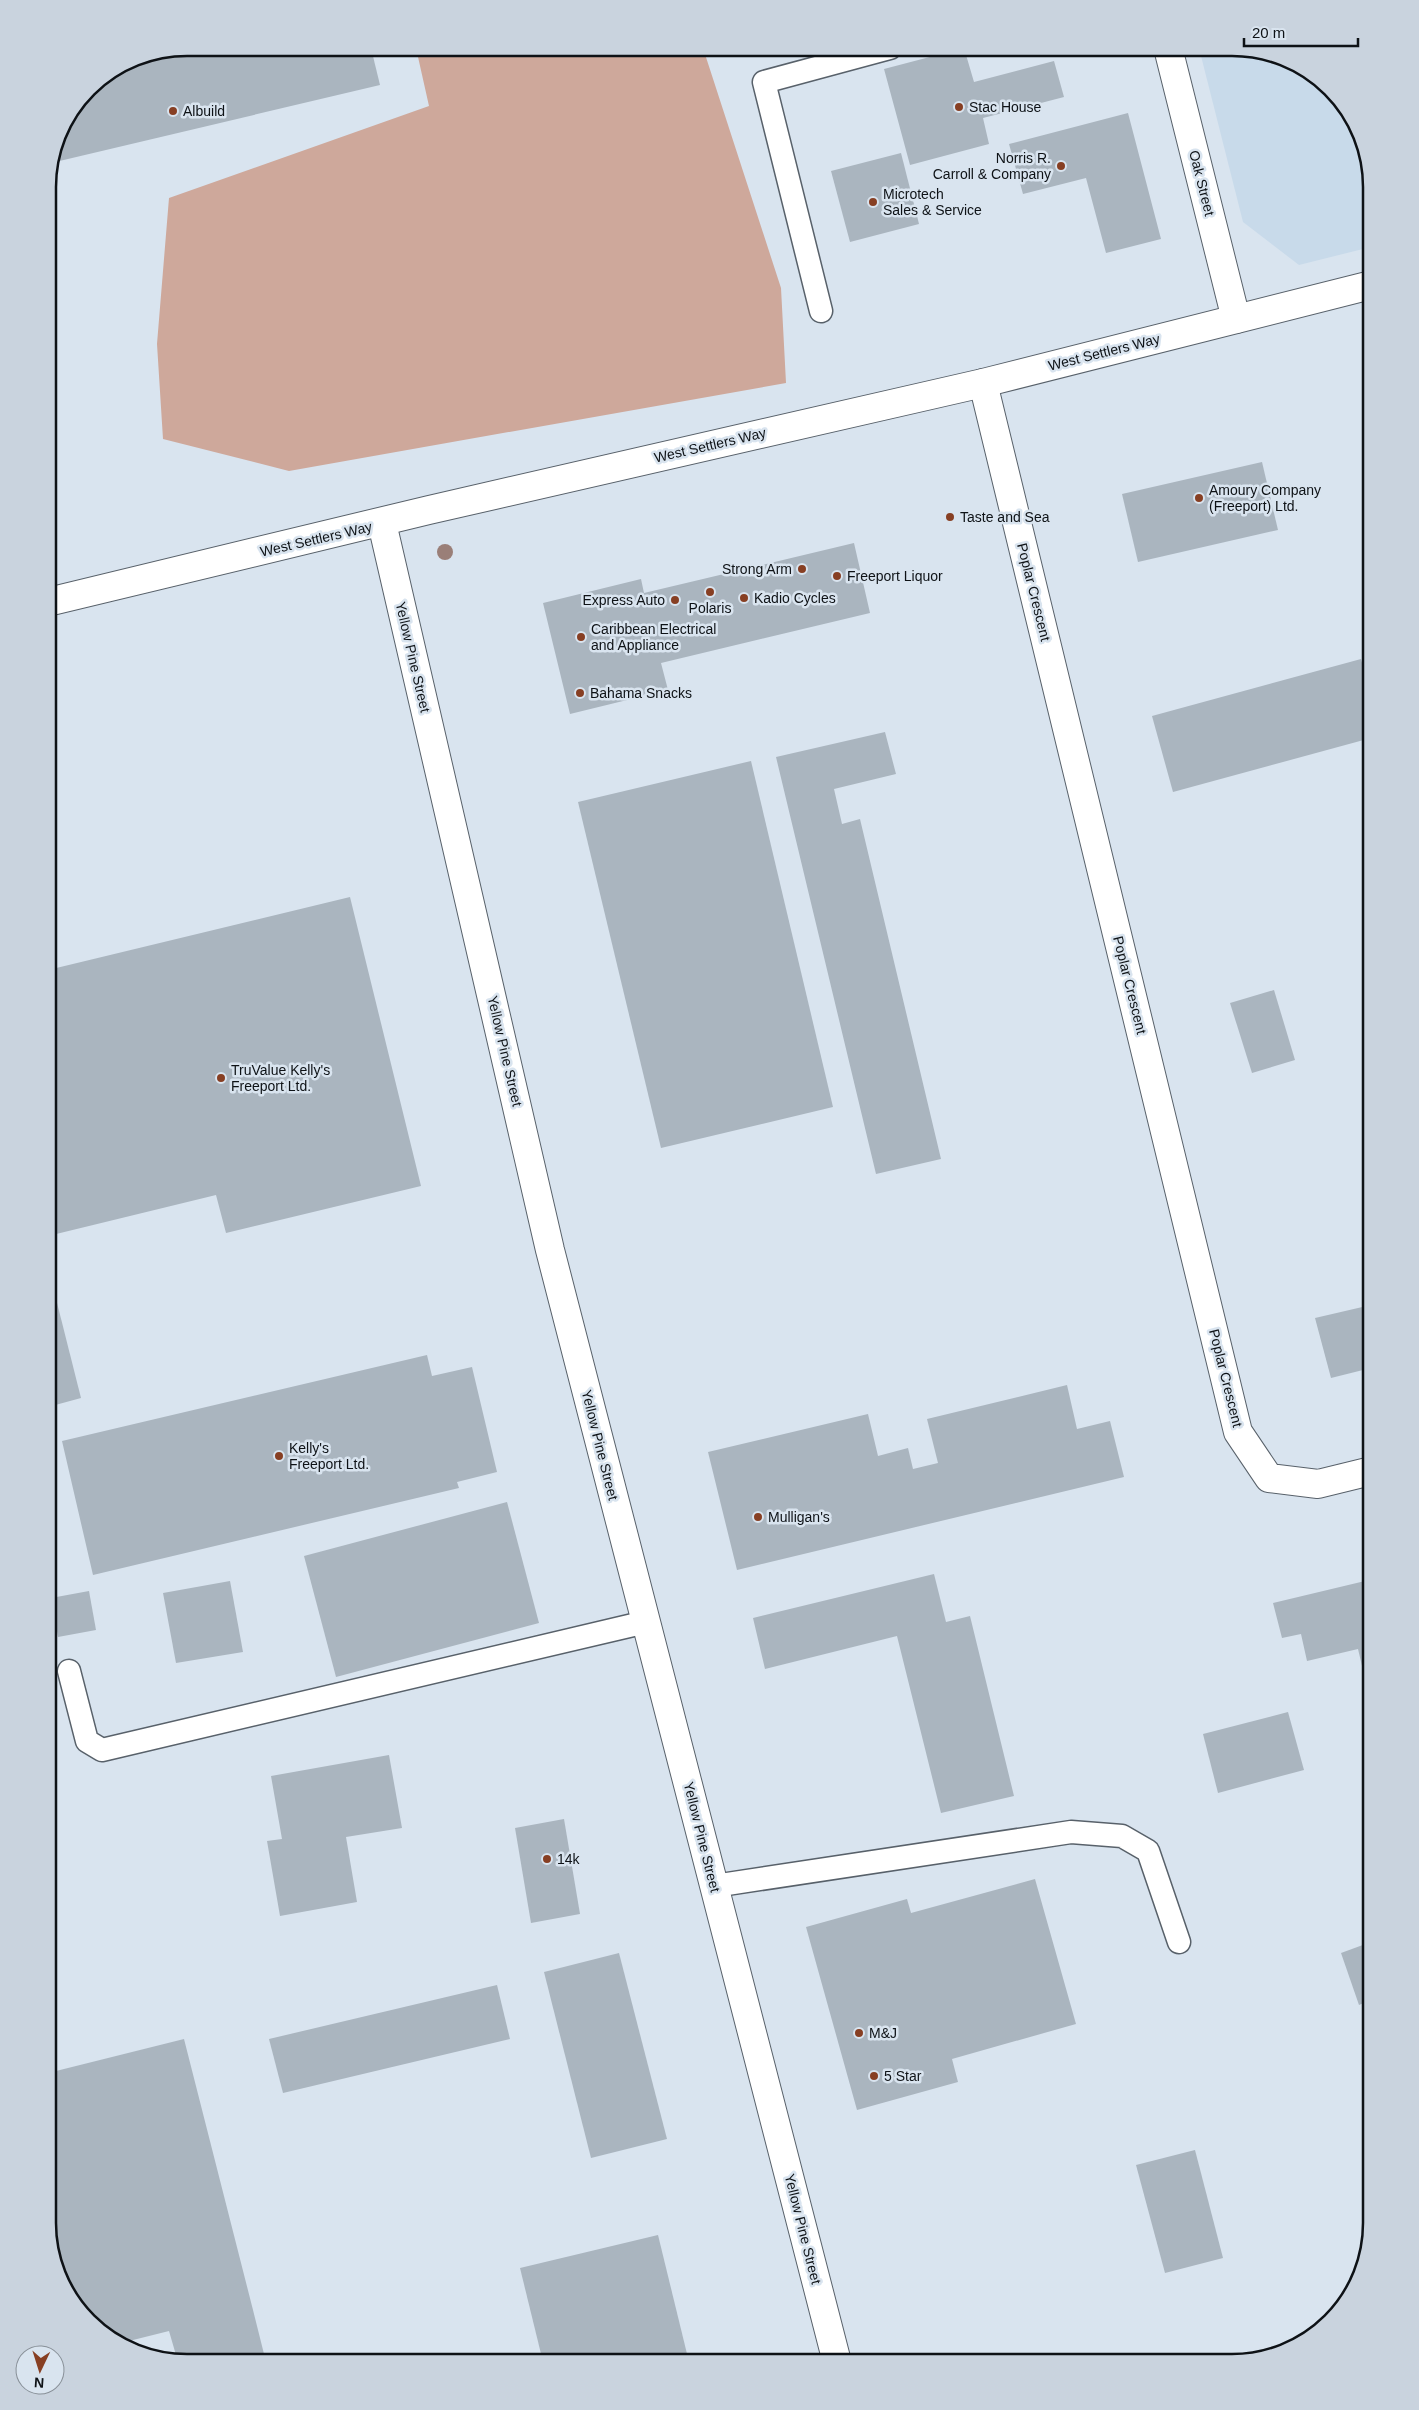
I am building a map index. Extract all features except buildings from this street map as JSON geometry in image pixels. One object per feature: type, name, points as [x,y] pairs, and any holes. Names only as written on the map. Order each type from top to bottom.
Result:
[{"type":"street","name":"Oak Street","points":[[1170,57],[1236,319]]},
{"type":"street","name":"West Settlers Way","points":[[57,600],[983,383],[1363,287]]},
{"type":"street","name":"Poplar Crescent","points":[[983,383],[1238,1432],[1269,1478],[1318,1484],[1363,1473]]},
{"type":"street","name":"Yellow Pine Street","points":[[382,523],[550,1250],[835,2354]]},
{"type":"lane","points":[[821,312],[764,82],[858,57]]},
{"type":"lane","points":[[69,1671],[87,1741],[102,1750],[646,1622]]},
{"type":"lane","points":[[714,1886],[1071,1832],[1122,1836],[1148,1851],[1179,1942]]},
{"type":"shaded area","points":[[418,56],[706,56],[781,288],[786,383],[289,471],[163,439],[157,344],[169,198],[429,106]]},
{"type":"shaded area","points":[[1201,57],[1258,59],[1274,63],[1305,78],[1341,114],[1356,145],[1362,170],[1363,249],[1299,265],[1243,222]]},
{"type":"place","name":"Stac House","points":[[959,107]]},
{"type":"place","name":"Albuild","points":[[173,111]]},
{"type":"place","name":"Norris R. Carroll & Company","points":[[1061,166]]},
{"type":"place","name":"Microtech Sales & Service","points":[[873,202]]},
{"type":"place","name":"Amoury Company (Freeport) Ltd.","points":[[1199,498]]},
{"type":"place","name":"Taste and Sea","points":[[950,517]]},
{"type":"place","name":"Strong Arm","points":[[802,569]]},
{"type":"place","name":"Freeport Liquor","points":[[837,576]]},
{"type":"place","name":"Polaris","points":[[710,592]]},
{"type":"place","name":"Kadio Cycles","points":[[744,598]]},
{"type":"place","name":"Express Auto","points":[[675,600]]},
{"type":"place","name":"Caribbean Electrical and Appliance","points":[[581,637]]},
{"type":"place","name":"Bahama Snacks","points":[[580,693]]},
{"type":"place","name":"TruValue Kelly's Freeport Ltd.","points":[[221,1078]]},
{"type":"place","name":"Kelly's Freeport Ltd.","points":[[279,1456]]},
{"type":"place","name":"Mulligan's","points":[[758,1517]]},
{"type":"place","name":"14k","points":[[547,1859]]},
{"type":"place","name":"M&J","points":[[859,2033]]},
{"type":"place","name":"5 Star","points":[[874,2076]]}]
